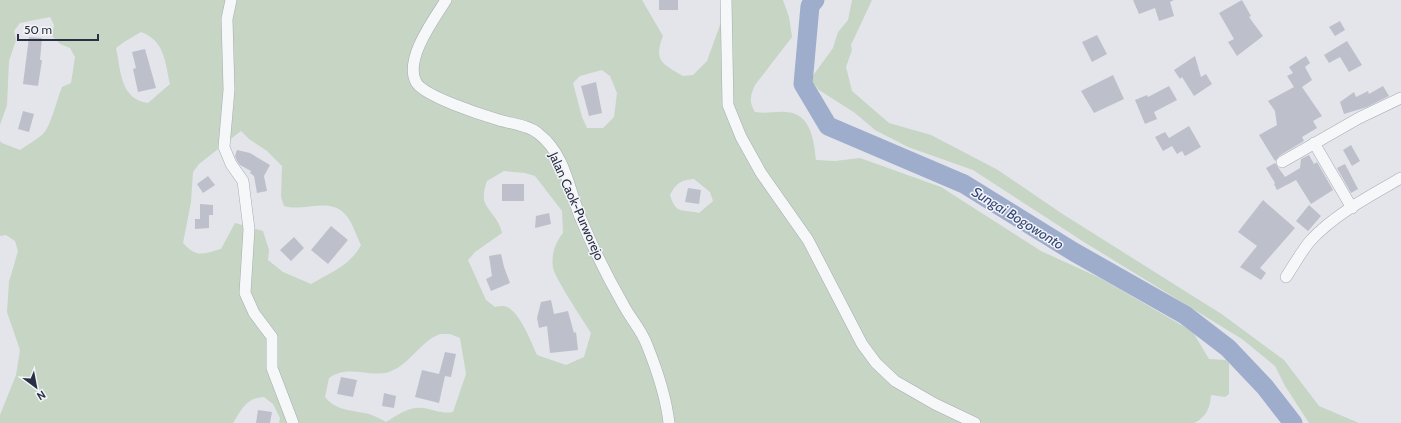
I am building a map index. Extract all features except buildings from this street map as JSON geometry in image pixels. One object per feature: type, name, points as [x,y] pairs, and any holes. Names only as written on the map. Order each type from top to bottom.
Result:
[{"type":"street","points":[[231,0],[228,19],[229,90],[224,147],[231,164],[243,181],[249,229],[245,293],[254,314],[272,337],[272,368],[288,415],[293,423]]},
{"type":"street","name":"Jalan Caok-Purworejo","points":[[446,0],[424,34],[415,58],[413,74],[421,89],[430,94],[482,115],[530,128],[539,133],[549,143],[566,174],[580,219],[624,306],[647,343],[664,394],[669,423]]},
{"type":"street","points":[[726,0],[728,105],[741,137],[761,173],[808,240],[862,344],[876,364],[895,382],[935,404],[975,423]]},
{"type":"street","points":[[1282,162],[1359,118],[1401,98]]},
{"type":"street","points":[[1314,143],[1352,208]]},
{"type":"street","points":[[1286,277],[1310,242],[1330,224],[1352,208],[1401,178]]},
{"type":"green space","points":[[0,0],[642,0],[663,36],[659,51],[662,61],[665,65],[683,76],[693,75],[707,61],[729,0],[783,0],[789,17],[792,37],[755,85],[751,99],[755,112],[786,112],[801,117],[810,129],[816,160],[835,161],[860,158],[941,187],[1041,251],[1100,278],[1190,330],[1209,359],[1226,360],[1229,363],[1229,394],[1225,397],[1211,395],[1207,412],[1202,418],[1194,423],[279,423],[280,418],[273,404],[264,397],[253,400],[245,405],[233,423],[0,423],[0,415],[16,375],[20,350],[7,312],[9,282],[18,251],[15,241],[6,235],[0,236],[0,141],[20,150],[43,134],[51,119],[62,87],[71,83],[75,57],[70,48],[60,44],[52,36],[54,25],[50,17],[20,23],[14,31],[16,40],[9,61],[7,105],[0,125]],"holes":[[[141,32],[155,41],[163,53],[170,84],[148,103],[132,96],[123,83],[116,48]],[[602,70],[610,76],[617,93],[614,117],[603,128],[587,128],[582,117],[573,83],[580,76]],[[241,131],[249,139],[267,151],[282,166],[281,197],[284,206],[332,206],[339,209],[350,220],[361,245],[357,252],[346,263],[311,284],[283,272],[268,260],[269,250],[263,231],[235,223],[221,249],[200,254],[196,253],[183,243],[191,202],[193,172],[199,164]],[[504,171],[525,173],[535,176],[562,211],[563,233],[554,249],[553,268],[564,290],[591,333],[584,357],[566,365],[537,355],[524,327],[515,313],[504,306],[495,307],[486,300],[468,260],[475,252],[502,233],[498,223],[484,200],[487,181]],[[694,179],[710,192],[713,201],[699,213],[680,210],[672,201],[670,195],[672,191],[679,183]],[[440,334],[450,334],[460,338],[466,374],[453,412],[438,412],[424,408],[414,408],[404,411],[386,422],[369,414],[351,411],[334,405],[325,397],[329,378],[336,374],[344,372],[374,374],[389,372],[403,364],[426,342]]]},
{"type":"green space","points":[[852,0],[872,0],[851,45],[852,50],[846,67],[852,91],[889,123],[931,135],[998,170],[1061,213],[1223,315],[1284,360],[1319,406],[1359,423],[1309,423],[1285,386],[1275,366],[1242,339],[1084,242],[973,170],[908,147],[875,130],[855,113],[819,90],[812,82],[812,77],[833,48],[838,32],[848,20]]},
{"type":"waterway","name":"Sungai Bogowonto","points":[[815,0],[810,6],[803,84],[828,126],[964,184],[1074,252],[1185,315],[1228,348],[1265,387],[1293,423]]}]
